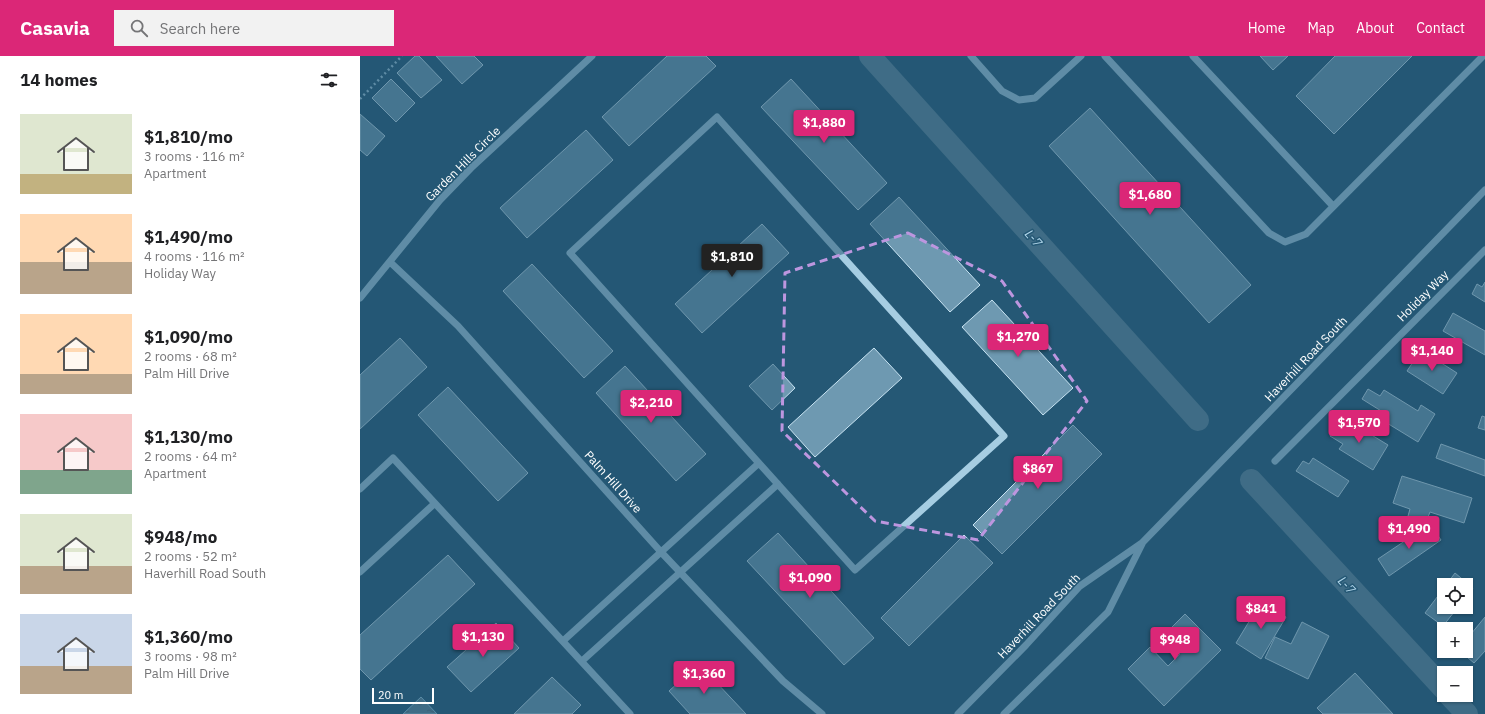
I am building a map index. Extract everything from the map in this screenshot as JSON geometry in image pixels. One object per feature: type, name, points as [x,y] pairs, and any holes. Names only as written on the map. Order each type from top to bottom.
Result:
[{"type":"street","name":"Garden Hills Circle","points":[[360,298],[440,200],[471,168],[592,56]]},
{"type":"street","points":[[971,56],[1002,91],[1019,100],[1035,98],[1072,59],[1081,56]]},
{"type":"street","points":[[1105,56],[1269,233],[1285,242],[1306,234],[1483,56]]},
{"type":"street","points":[[1193,56],[1333,206]]},
{"type":"street","points":[[717,117],[1004,436],[855,570],[778,484],[570,253],[717,117]]},
{"type":"street","name":"Haverhill Road South","points":[[958,714],[1026,645],[1080,586],[1142,543],[1485,190]]},
{"type":"street","name":"Holiday Way","points":[[1275,461],[1485,250]]},
{"type":"street","name":"Palm Hill Drive","points":[[390,262],[458,326],[680,573],[783,681],[822,714]]},
{"type":"street","points":[[360,489],[393,458],[630,714]]},
{"type":"street","points":[[563,640],[759,463]]},
{"type":"street","points":[[582,661],[778,484]]},
{"type":"street","points":[[360,572],[434,504]]},
{"type":"street","name":"Haverhill Road South","points":[[1004,714],[1108,612],[1142,543]]},
{"type":"path","points":[[360,99],[402,56]]},
{"type":"highlighted area","points":[[908,233],[1002,281],[1087,401],[978,540],[875,521],[782,431],[785,273]]},
{"type":"water","points":[[421,697],[437,714],[403,714]]},
{"type":"building","points":[[415,56],[419,56],[442,80],[421,98],[397,73]]},
{"type":"building","points":[[436,56],[474,56],[483,65],[462,84]]},
{"type":"building","points":[[667,56],[706,56],[716,66],[629,146],[602,117]]},
{"type":"building","points":[[1260,56],[1288,56],[1273,70]]},
{"type":"building","points":[[1335,56],[1412,56],[1334,134],[1296,96]]},
{"type":"building","points":[[391,79],[415,103],[396,122],[372,98]]},
{"type":"building","points":[[791,79],[887,183],[858,210],[761,107]]},
{"type":"building","points":[[1090,108],[1251,285],[1209,323],[1049,146]]},
{"type":"building","points":[[360,114],[385,136],[367,156],[360,150]]},
{"type":"building","points":[[586,130],[613,160],[527,238],[500,208]]},
{"type":"building","points":[[899,197],[980,285],[950,312],[870,224]]},
{"type":"building","points":[[762,224],[789,253],[702,333],[675,304]]},
{"type":"building","points":[[532,264],[613,351],[584,378],[503,291]]},
{"type":"building","points":[[1485,282],[1485,302],[1472,294],[1477,284],[1482,287]]},
{"type":"building","points":[[992,300],[1073,388],[1043,415],[962,327]]},
{"type":"building","points":[[1453,313],[1485,331],[1485,355],[1443,331]]},
{"type":"building","points":[[400,338],[427,367],[360,429],[360,375]]},
{"type":"building","points":[[874,348],[902,378],[815,457],[788,427]]},
{"type":"building","points":[[1421,350],[1457,373],[1443,394],[1407,371]]},
{"type":"building","points":[[773,364],[795,388],[772,410],[749,386]]},
{"type":"building","points":[[625,366],[706,454],[676,481],[596,393]]},
{"type":"building","points":[[448,387],[528,473],[498,501],[418,415]]},
{"type":"building","points":[[1368,389],[1380,396],[1384,390],[1418,411],[1421,405],[1435,414],[1418,442],[1382,420],[1386,414],[1362,399]]},
{"type":"building","points":[[1482,416],[1485,417],[1485,430],[1478,428]]},
{"type":"building","points":[[1347,420],[1388,445],[1373,470],[1339,449],[1343,444],[1330,436],[1336,425],[1342,428]]},
{"type":"building","points":[[1073,425],[1102,454],[1002,554],[973,525]]},
{"type":"building","points":[[1441,444],[1485,460],[1485,476],[1436,458]]},
{"type":"building","points":[[1313,458],[1349,481],[1338,497],[1296,471],[1303,461],[1309,464]]},
{"type":"building","points":[[1402,476],[1472,498],[1464,523],[1430,512],[1426,522],[1408,516],[1410,509],[1393,503]]},
{"type":"building","points":[[1430,524],[1441,540],[1389,576],[1378,559]]},
{"type":"building","points":[[778,533],[874,638],[844,665],[747,561]]},
{"type":"building","points":[[964,535],[993,563],[909,646],[881,618]]},
{"type":"building","points":[[448,555],[475,584],[371,680],[360,669],[360,635]]},
{"type":"building","points":[[1455,573],[1461,578],[1451,578]]},
{"type":"building","points":[[1437,597],[1437,614],[1452,614],[1446,622],[1437,622],[1425,613]]},
{"type":"building","points":[[1261,602],[1286,617],[1261,659],[1236,643]]},
{"type":"building","points":[[1185,614],[1221,650],[1164,706],[1128,669],[1150,647],[1168,666],[1180,654],[1163,636]]},
{"type":"building","points":[[1485,617],[1485,651],[1474,663],[1468,658],[1473,658],[1473,632]]},
{"type":"building","points":[[1302,622],[1329,636],[1308,679],[1265,658],[1275,637],[1291,644]]},
{"type":"building","points":[[496,623],[519,648],[471,692],[447,667]]},
{"type":"building","points":[[699,664],[746,714],[690,714],[669,691]]},
{"type":"building","points":[[1355,673],[1393,714],[1323,714],[1317,708]]},
{"type":"building","points":[[552,677],[581,705],[572,714],[514,714]]},
{"type":"waterway","name":"L-7","points":[[870,56],[1198,420]]},
{"type":"waterway","name":"L-7","points":[[1251,480],[1437,681]]},
{"type":"waterway","name":"L-7","points":[[1456,702],[1467,714]]}]
